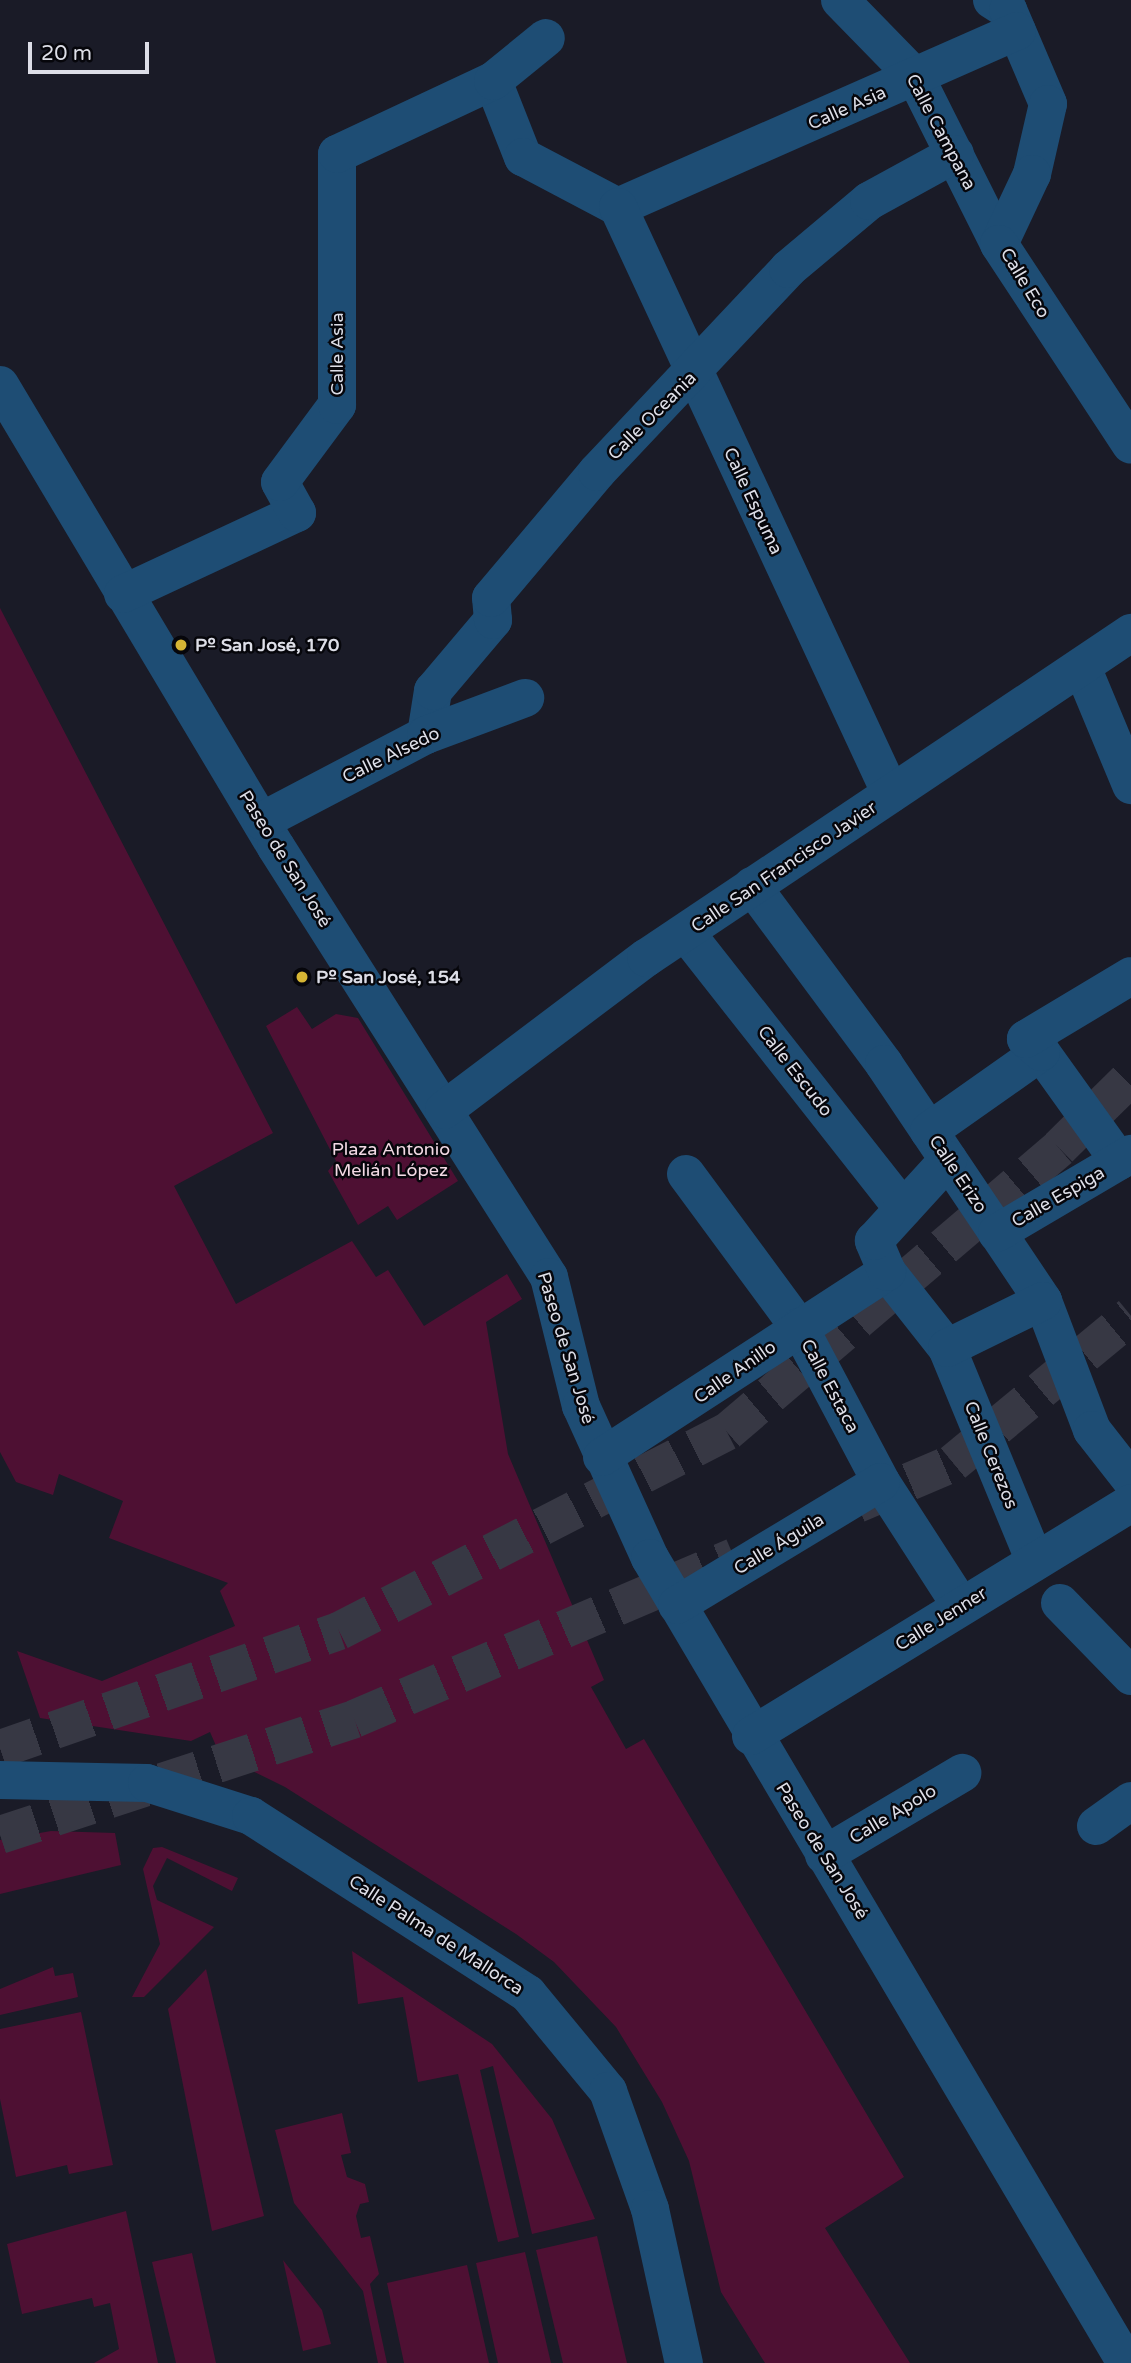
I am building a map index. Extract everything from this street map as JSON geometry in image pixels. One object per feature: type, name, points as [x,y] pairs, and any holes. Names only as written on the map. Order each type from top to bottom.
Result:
[{"type":"street","name":"Calle Campana","points":[[840,0],[916,78],[999,244]]},
{"type":"street","points":[[992,0],[1008,10],[1017,32]]},
{"type":"street","name":"Calle Asia","points":[[618,207],[1017,32]]},
{"type":"street","name":"Calle Eco","points":[[1017,32],[1048,104],[1032,174],[999,244],[1131,445]]},
{"type":"street","name":"Calle Asia","points":[[123,594],[297,513],[280,482],[337,405],[337,154],[493,81],[546,38]]},
{"type":"street","points":[[493,81],[523,157],[618,207]]},
{"type":"street","name":"Calle Oceania","points":[[426,735],[433,691],[493,620],[491,598],[597,472],[693,375],[788,269],[869,201],[955,154]]},
{"type":"street","name":"Calle Espuma","points":[[618,207],[693,375],[891,794]]},
{"type":"street","name":"Paseo de San José","points":[[0,384],[123,594],[262,821],[549,1277],[582,1406],[602,1457],[677,1605],[751,1735],[1126,2363]]},
{"type":"street","name":"Calle San Francisco Javier","points":[[444,1110],[752,886],[1131,633]]},
{"type":"street","points":[[1082,667],[1131,785]]},
{"type":"street","name":"Calle Alsedo","points":[[262,821],[426,735],[525,698]]},
{"type":"street","name":"Calle Erizo","points":[[752,886],[938,1146],[1043,1301],[1092,1430],[1131,1480]]},
{"type":"street","name":"Calle Escudo","points":[[686,933],[903,1209]]},
{"type":"street","points":[[887,1272],[874,1241],[903,1209],[938,1146],[1041,1052],[1026,1039],[1131,976]]},
{"type":"street","name":"Calle Espiga","points":[[997,1233],[1125,1158],[1041,1052]]},
{"type":"street","name":"Calle Estaca","points":[[686,1174],[799,1326],[881,1482],[961,1606]]},
{"type":"street","name":"Calle Anillo","points":[[602,1457],[714,1389],[799,1326],[887,1272]]},
{"type":"street","name":"Calle Cerezos","points":[[887,1272],[947,1348],[1035,1562]]},
{"type":"street","points":[[947,1348],[1043,1301]]},
{"type":"street","name":"Calle Águila","points":[[677,1605],[881,1482]]},
{"type":"street","name":"Calle Jenner","points":[[751,1735],[1131,1503]]},
{"type":"street","points":[[1060,1603],[1131,1676]]},
{"type":"street","name":"Calle Apolo","points":[[824,1855],[962,1773]]},
{"type":"street","name":"Calle Palma de Mallorca","points":[[0,1780],[147,1783],[251,1816],[528,1994],[608,2091],[650,2209],[684,2363]]},
{"type":"street","points":[[1096,1826],[1131,1801]]},
{"type":"green space","points":[[0,608],[273,1133],[174,1186],[236,1304],[352,1241],[376,1277],[388,1270],[424,1326],[507,1274],[522,1299],[486,1322],[508,1454],[604,1680],[591,1687],[626,1749],[644,1739],[904,2177],[825,2228],[910,2363],[765,2363],[721,2292],[689,2161],[662,2102],[616,2027],[554,1962],[516,1934],[285,1787],[220,1755],[210,1732],[191,1741],[40,1718],[17,1651],[102,1681],[235,1626],[220,1591],[228,1583],[109,1538],[123,1501],[59,1474],[53,1495],[16,1482],[0,1452]]},
{"type":"green space","name":"Plaza Antonio Melián López","points":[[297,1007],[312,1029],[336,1014],[358,1018],[458,1181],[397,1220],[388,1206],[358,1225],[328,1171],[336,1161],[266,1026]]},
{"type":"green space","points":[[51,1831],[115,1833],[121,1865],[0,1894],[0,1840]]},
{"type":"green space","points":[[162,1847],[238,1878],[232,1891],[167,1858],[153,1886],[157,1900],[214,1927],[144,1997],[132,1997],[160,1944],[143,1869],[153,1848]]},
{"type":"green space","points":[[352,1951],[492,2044],[552,2119],[595,2219],[532,2234],[493,2066],[480,2070],[519,2237],[498,2242],[458,2074],[418,2082],[403,1997],[358,2004]]},
{"type":"green space","points":[[53,1967],[55,1976],[73,1973],[78,1997],[0,2015],[0,1989]]},
{"type":"green space","points":[[206,1969],[264,2216],[212,2231],[168,2009]]},
{"type":"green space","points":[[81,2012],[113,2165],[69,2174],[67,2165],[16,2177],[0,2099],[0,2029]]},
{"type":"green space","points":[[342,2113],[351,2153],[341,2155],[347,2177],[365,2184],[369,2202],[360,2204],[356,2216],[361,2238],[370,2236],[379,2274],[370,2284],[387,2363],[378,2363],[363,2291],[294,2203],[275,2130]]},
{"type":"green space","points":[[126,2211],[158,2363],[94,2363],[119,2349],[110,2303],[94,2307],[92,2298],[22,2314],[7,2244]]},
{"type":"green space","points":[[597,2236],[627,2363],[563,2363],[536,2250]]},
{"type":"green space","points":[[525,2252],[551,2363],[498,2363],[476,2263]]},
{"type":"green space","points":[[192,2253],[216,2363],[176,2363],[152,2262]]},
{"type":"green space","points":[[283,2260],[322,2310],[331,2344],[303,2351]]},
{"type":"green space","points":[[467,2265],[489,2363],[404,2363],[387,2283]]},
{"type":"tunnel","points":[[0,1749],[339,1631],[727,1432],[1059,1148],[1131,1077]]},
{"type":"tunnel","points":[[857,1504],[953,1463],[1131,1316]]},
{"type":"tunnel","points":[[0,1835],[354,1719],[734,1557]]},
{"type":"place","name":"Pº San José, 170","points":[[181,645]]},
{"type":"place","name":"Pº San José, 154","points":[[302,977]]}]
